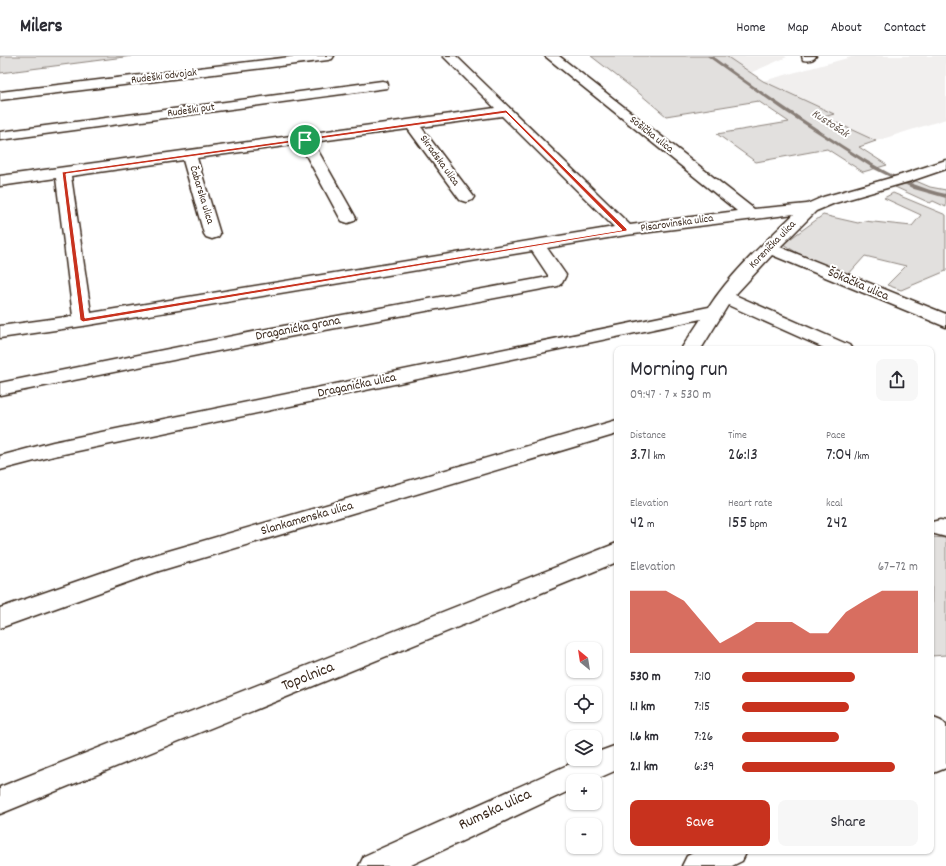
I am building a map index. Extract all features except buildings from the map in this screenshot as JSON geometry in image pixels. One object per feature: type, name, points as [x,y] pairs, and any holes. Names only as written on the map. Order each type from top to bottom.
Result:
[{"type":"street","name":"Rudeški odvojak","points":[[0,96],[328,56]]},
{"type":"street","points":[[449,56],[626,230]]},
{"type":"street","name":"Sošička ulica","points":[[551,56],[751,214]]},
{"type":"street","name":"Rudeški put","points":[[0,136],[382,85]]},
{"type":"street","points":[[0,182],[506,111]]},
{"type":"street","name":"Skradska ulica","points":[[412,125],[466,197]]},
{"type":"street","points":[[305,140],[348,218]]},
{"type":"street","name":"Čabarska ulica","points":[[189,156],[212,234]]},
{"type":"street","name":"Korenička ulica","points":[[693,346],[719,304],[769,248],[810,208],[829,200],[906,178],[946,164]]},
{"type":"street","points":[[63,172],[83,320]]},
{"type":"street","name":"Pisarovinska ulica","points":[[0,332],[83,320],[626,230],[810,208]]},
{"type":"street","name":"Draganićka grana","points":[[0,389],[260,336],[552,282],[557,275],[536,245]]},
{"type":"street","name":"Šokačka ulica","points":[[769,248],[946,322]]},
{"type":"street","points":[[719,304],[834,346]]},
{"type":"street","name":"Draganićka ulica","points":[[0,463],[52,449],[719,304]]},
{"type":"street","name":"Slankamenska ulica","points":[[0,618],[150,565],[614,428]]},
{"type":"street","name":"Topolnica","points":[[0,801],[614,553]]},
{"type":"street","points":[[934,731],[946,744]]},
{"type":"street","points":[[934,760],[946,754]]},
{"type":"street","name":"Rumska ulica","points":[[375,866],[549,786],[614,758]]},
{"type":"street","points":[[698,866],[724,854]]},
{"type":"shaded area","points":[[0,56],[132,56],[0,73]]},
{"type":"shaded area","points":[[591,56],[726,56],[763,81],[834,114],[824,117],[876,141],[859,147],[887,165],[863,172],[827,149],[756,162],[717,134],[789,122],[758,101],[666,116]]},
{"type":"shaded area","points":[[726,56],[784,56],[787,57],[750,73]]},
{"type":"shaded area","points":[[855,56],[946,56],[946,119],[876,141],[823,117],[833,114],[763,81]]},
{"type":"shaded area","points":[[916,181],[930,187],[946,190],[946,207],[933,201],[930,203],[895,187]]},
{"type":"shaded area","points":[[893,193],[946,215],[946,271],[901,290],[887,285],[906,266],[865,256],[847,276],[799,254],[783,244],[823,215],[858,223],[864,221],[912,226],[921,215],[884,198]]},
{"type":"shaded area","points":[[934,537],[946,538],[946,655],[934,656]]},
{"type":"waterway","name":"Kustošak","points":[[709,56],[789,112],[876,168],[916,188],[946,196]]},
{"type":"route","points":[[506,111],[626,230],[83,320],[63,172],[305,140],[506,111]]}]
